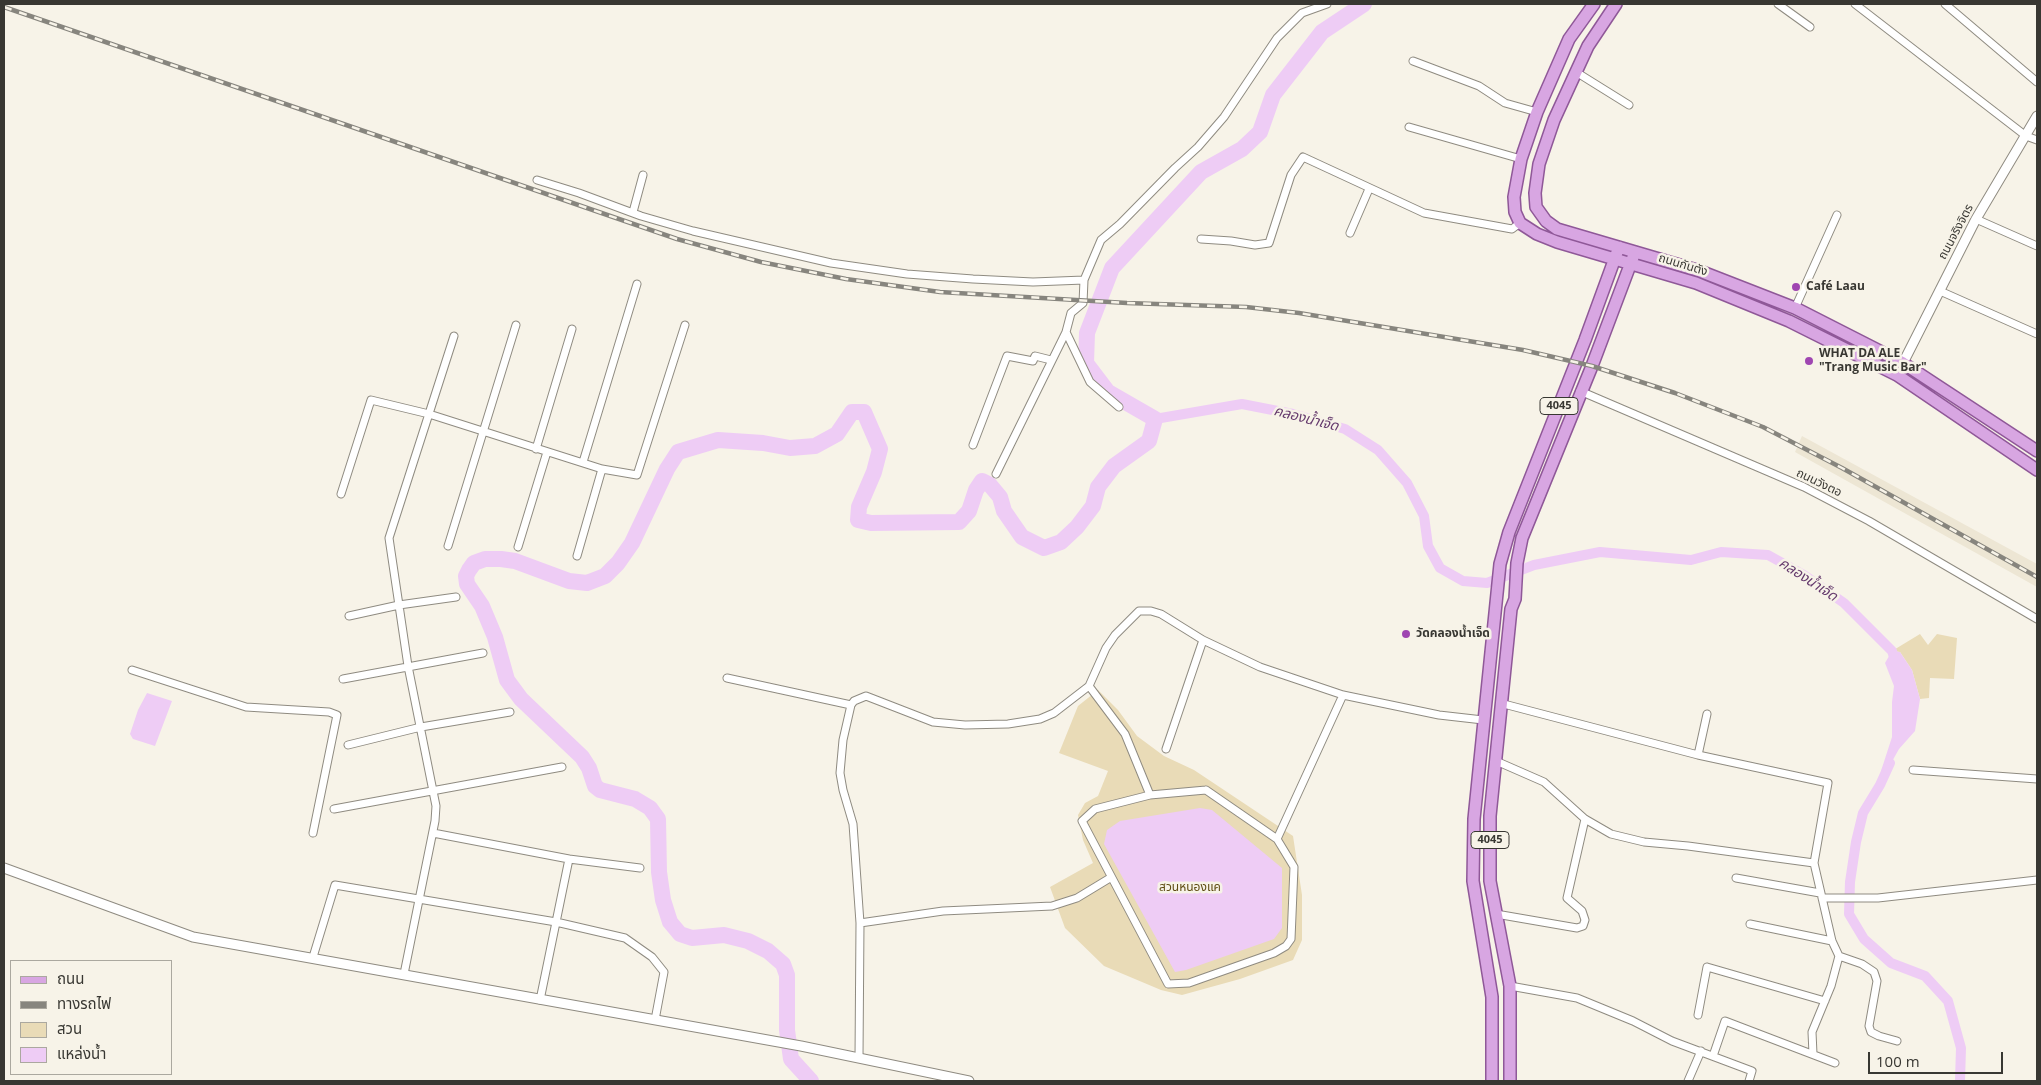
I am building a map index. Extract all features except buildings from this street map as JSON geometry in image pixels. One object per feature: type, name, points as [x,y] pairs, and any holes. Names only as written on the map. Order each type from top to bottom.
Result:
[{"type":"main road","points":[[1520,223],[1515,212],[1514,197],[1521,159],[1537,112],[1569,39],[1594,4]]},
{"type":"main road","name":"ถนนกันตัง","points":[[1616,4],[1588,46],[1554,120],[1540,164],[1535,193],[1536,207],[1546,221],[1558,228],[1700,270],[1794,308],[1903,364],[2037,451]]},
{"type":"main road","points":[[1537,112],[1554,120]]},
{"type":"main road","name":"ถนนกันตัง","points":[[1520,223],[1529,230],[1550,239],[1696,283],[1771,313],[1897,375],[2035,464]]},
{"type":"main road","name":"4045","points":[[1492,1081],[1492,997],[1474,881],[1474,819],[1500,564],[1516,515],[1619,247]]},
{"type":"main road","name":"4045","points":[[1510,1081],[1510,986],[1490,872],[1490,816],[1511,609],[1515,599],[1522,538],[1580,391],[1592,366],[1635,252]]},
{"type":"main road","points":[[1771,313],[1776,301]]},
{"type":"main road","points":[[1897,375],[1903,364]]},
{"type":"street","points":[[996,474],[1066,332],[1071,313],[1083,303],[1084,280],[1101,240],[1120,224],[1174,168],[1198,147],[1224,117],[1277,38],[1302,14],[1327,4]]},
{"type":"street","points":[[1778,4],[1810,26]]},
{"type":"street","points":[[1855,4],[2026,136],[2037,140]]},
{"type":"street","points":[[1945,4],[2037,82]]},
{"type":"street","points":[[1413,61],[1479,86],[1505,102],[1537,112]]},
{"type":"street","points":[[1576,72],[1628,105]]},
{"type":"street","name":"ถนนจริงจิตร","points":[[1903,364],[1976,219],[2037,116]]},
{"type":"street","points":[[1409,127],[1521,159]]},
{"type":"street","points":[[1201,239],[1255,245],[1269,243],[1291,174],[1303,157],[1424,214],[1512,229],[1520,223]]},
{"type":"street","points":[[633,212],[643,175]]},
{"type":"street","points":[[537,180],[580,192],[633,212],[739,242],[861,268],[973,279],[1033,282],[1084,280]]},
{"type":"street","points":[[1350,233],[1369,188]]},
{"type":"street","points":[[1794,308],[1837,215]]},
{"type":"street","points":[[1976,219],[2037,246]]},
{"type":"street","points":[[583,462],[637,284]]},
{"type":"street","points":[[1940,291],[2037,334]]},
{"type":"street","points":[[448,546],[516,325]]},
{"type":"street","points":[[341,494],[371,400],[428,414],[602,469],[637,475],[685,325]]},
{"type":"street","points":[[536,449],[572,329]]},
{"type":"street","points":[[1066,332],[1090,382],[1119,407]]},
{"type":"street","points":[[404,974],[433,833],[436,806],[408,666],[389,538],[454,336]]},
{"type":"street","points":[[973,445],[1008,356],[1033,362],[1035,356],[1051,360]]},
{"type":"street","name":"ถนนวังตอ","points":[[1580,391],[1804,487],[1869,521],[2037,619]]},
{"type":"street","points":[[518,547],[547,452]]},
{"type":"street","points":[[577,556],[602,469]]},
{"type":"street","points":[[349,616],[399,605],[456,598]]},
{"type":"street","points":[[859,1058],[860,923],[853,824],[840,773],[843,740],[851,705],[854,701],[866,696],[932,722],[965,725],[1008,724],[1040,719],[1054,713],[1089,686],[1106,648],[1115,636],[1140,611],[1151,611],[1161,614],[1202,640],[1260,667],[1343,694],[1439,715],[1483,720]]},
{"type":"street","points":[[1166,749],[1202,640]]},
{"type":"street","points":[[343,679],[483,653]]},
{"type":"street","points":[[132,670],[246,707],[329,712],[337,715],[313,833]]},
{"type":"street","points":[[727,678],[851,705]]},
{"type":"street","points":[[1089,686],[1125,734],[1150,795]]},
{"type":"street","points":[[1277,839],[1343,694]]},
{"type":"street","points":[[1500,704],[1698,756],[1828,783],[1814,863],[1832,941],[1839,956],[1833,979],[1812,1032],[1812,1054]]},
{"type":"street","points":[[348,745],[421,727],[510,712]]},
{"type":"street","points":[[1698,756],[1707,714]]},
{"type":"street","points":[[1496,761],[1544,782],[1585,819],[1611,834],[1644,842],[1814,863]]},
{"type":"street","points":[[334,809],[562,767]]},
{"type":"street","points":[[1913,770],[2037,779]]},
{"type":"street","points":[[1206,790],[1277,839],[1294,867],[1291,939],[1286,946],[1274,953],[1189,983],[1168,984],[1110,878],[1082,821],[1095,809],[1150,795],[1206,790]]},
{"type":"street","points":[[1496,914],[1577,928],[1583,926],[1585,920],[1582,911],[1567,898],[1585,819]]},
{"type":"street","points":[[433,833],[569,859],[640,868]]},
{"type":"street","points":[[540,1000],[569,859]]},
{"type":"street","points":[[4,868],[192,937],[313,957],[540,1000],[801,1046],[969,1081]]},
{"type":"street","points":[[860,923],[943,911],[1052,906],[1077,898],[1110,878]]},
{"type":"street","points":[[1736,878],[1821,895],[1878,898],[2037,880]]},
{"type":"street","points":[[313,957],[335,885],[556,922],[626,938],[652,957],[664,972],[655,1020]]},
{"type":"street","points":[[1750,924],[1832,941]]},
{"type":"street","points":[[1839,956],[1862,964],[1874,972],[1877,981],[1869,1026],[1871,1032],[1897,1041]]},
{"type":"street","points":[[1698,1015],[1708,967],[1825,1001]]},
{"type":"street","points":[[1510,986],[1577,998],[1633,1021],[1672,1041],[1752,1071],[1749,1081]]},
{"type":"street","points":[[1713,1056],[1725,1021],[1835,1063]]},
{"type":"street","points":[[1688,1081],[1701,1051]]},
{"type":"shaded area","points":[[1802,436],[2037,564],[2037,587],[1795,452]]},
{"type":"green space","points":[[1920,634],[1928,645],[1937,634],[1957,638],[1954,679],[1930,678],[1929,698],[1920,699],[1912,670],[1900,652],[1892,651]]},
{"type":"green space","name":"สวนหนองแค","points":[[1098,690],[1118,710],[1137,736],[1164,756],[1194,770],[1293,836],[1302,895],[1302,940],[1293,960],[1240,979],[1182,995],[1161,990],[1104,966],[1065,928],[1050,887],[1093,863],[1083,840],[1078,815],[1085,803],[1098,796],[1108,771],[1059,753],[1078,706]]},
{"type":"water","points":[[1892,651],[1900,652],[1912,670],[1920,699],[1915,731],[1899,749],[1885,774],[1881,771],[1892,737],[1894,686],[1885,663]]},
{"type":"water","points":[[147,693],[172,701],[155,746],[133,739],[130,734],[138,710]]},
{"type":"water","points":[[1200,808],[1212,810],[1282,868],[1282,928],[1274,939],[1186,970],[1175,972],[1104,844],[1107,830],[1120,821]]},
{"type":"waterway","points":[[811,1081],[791,1059],[787,1030],[787,975],[783,964],[768,951],[748,941],[724,935],[692,938],[680,934],[670,922],[663,900],[659,872],[658,819],[650,808],[635,799],[600,790],[595,786],[589,768],[582,757],[521,699],[507,680],[495,637],[482,606],[467,584],[466,576],[469,570],[474,563],[485,559],[501,559],[515,561],[569,581],[587,583],[605,576],[618,563],[632,543],[667,469],[678,452],[718,440],[763,443],[790,448],[815,446],[837,434],[852,412],[864,412],[880,449],[874,472],[859,507],[858,520],[871,523],[959,522],[969,511],[976,490],[982,481],[990,485],[1000,497],[1004,511],[1022,537],[1044,548],[1061,542],[1077,527],[1093,506],[1098,487],[1114,466],[1149,441],[1155,419],[1108,392],[1086,363],[1087,333],[1112,268],[1201,172],[1242,149],[1260,132],[1273,95],[1322,32],[1364,4]]},
{"type":"waterway","name":"คลองน้ำเจ็ด","points":[[1155,419],[1242,404],[1293,414],[1345,429],[1378,450],[1407,483],[1424,516],[1428,546],[1440,568],[1463,581],[1487,583],[1534,565],[1600,552],[1691,560],[1721,552],[1768,555],[1804,575],[1844,603],[1892,651],[1896,663]]},
{"type":"waterway","name":"คลองน้ำเจ็ด","points":[[1890,763],[1880,785],[1863,813],[1856,842],[1850,882],[1849,914],[1864,939],[1891,963],[1925,976],[1948,1001],[1961,1048],[1960,1081]]},
{"type":"railway","points":[[4,7],[677,239],[761,262],[846,279],[940,292],[1127,303],[1246,307],[1299,313],[1523,350],[1592,366],[1675,393],[1763,427],[1842,468],[2037,577]]},
{"type":"place","name":"Café Laau","points":[[1796,287]]},
{"type":"place","name":"WHAT DA ALE \"Trang Music Bar\"","points":[[1809,361]]},
{"type":"place","name":"วัดคลองน้ำเจ็ด","points":[[1406,634]]}]
